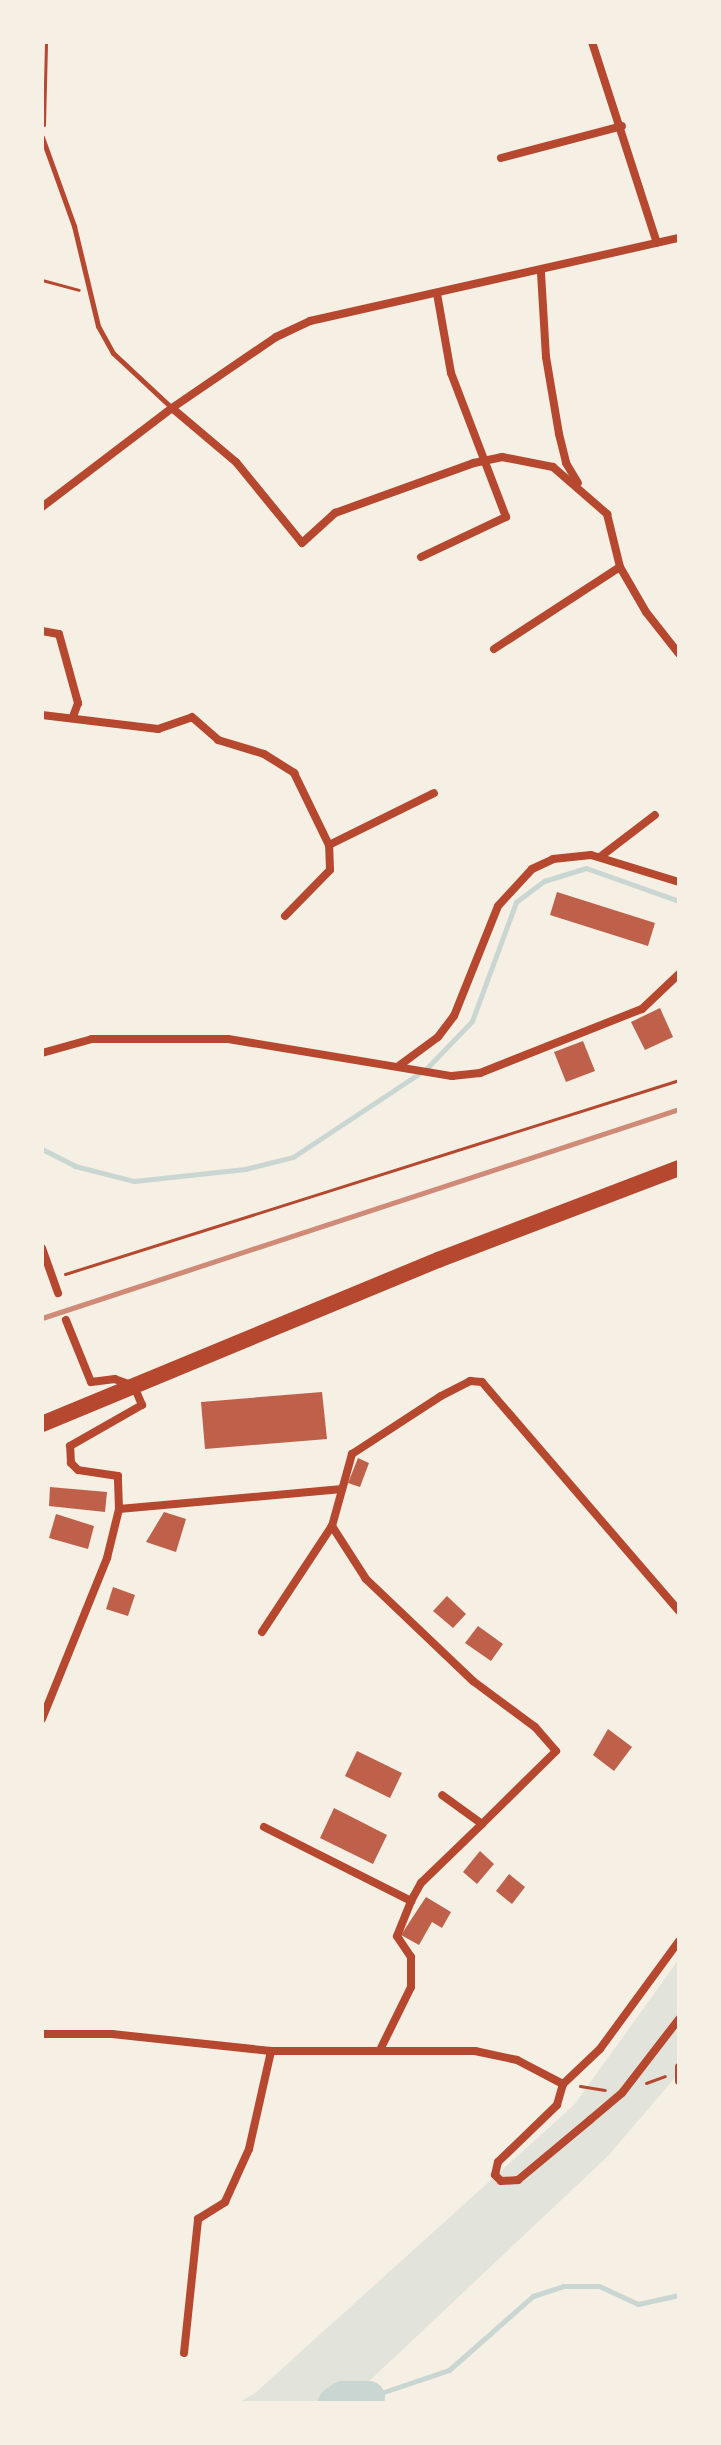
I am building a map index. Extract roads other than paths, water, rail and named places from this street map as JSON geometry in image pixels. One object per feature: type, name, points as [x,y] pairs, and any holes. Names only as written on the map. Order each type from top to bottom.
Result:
[{"type":"highway","points":[[42,1424],[438,1260],[679,1168]]},
{"type":"street","points":[[592,42],[622,126],[657,243]]},
{"type":"street","points":[[501,158],[622,126]]},
{"type":"street","points":[[42,507],[172,408],[276,337],[310,321],[541,273],[679,238]]},
{"type":"street","points":[[541,273],[546,357],[566,463],[580,488],[615,529],[620,567],[646,612],[679,654]]},
{"type":"street","points":[[421,557],[506,517],[451,373],[437,294]]},
{"type":"street","points":[[172,408],[236,462],[302,543],[335,513],[486,460],[502,457],[553,467],[580,488]]},
{"type":"street","points":[[494,649],[620,567]]},
{"type":"street","points":[[42,631],[59,634],[78,703],[73,717]]},
{"type":"street","points":[[42,715],[158,729],[192,717],[218,740],[264,754],[294,773],[329,845],[330,870],[285,916]]},
{"type":"street","points":[[329,845],[434,793]]},
{"type":"street","points":[[600,857],[655,815]]},
{"type":"street","points":[[403,1066],[438,1037],[454,1016],[498,906],[514,885],[553,859],[600,857],[679,882]]},
{"type":"street","points":[[42,1053],[92,1039],[228,1039],[443,1073],[480,1073],[502,1067],[642,1009],[679,974]]},
{"type":"street","points":[[42,1248],[58,1293]]},
{"type":"street","points":[[42,1719],[107,1558],[119,1509],[118,1476],[78,1470],[68,1455],[77,1441],[142,1405],[134,1386],[115,1379],[91,1382],[66,1320]]},
{"type":"street","points":[[262,1632],[332,1526],[352,1454],[441,1396],[470,1381],[482,1382],[679,1611]]},
{"type":"street","points":[[119,1509],[342,1489]]},
{"type":"street","points":[[332,1526],[366,1579],[401,1615],[473,1681],[535,1727],[556,1751],[421,1883],[397,1936],[411,1957],[411,1987],[380,2050]]},
{"type":"street","points":[[442,1795],[482,1824]]},
{"type":"street","points":[[264,1827],[411,1901]]},
{"type":"street","points":[[679,1941],[600,2049],[563,2084],[548,2117],[498,2162],[495,2175],[501,2181],[518,2180],[622,2093],[679,2019]]},
{"type":"street","points":[[42,2034],[112,2034],[271,2051],[475,2051],[517,2060],[563,2084]]},
{"type":"street","points":[[184,2353],[198,2219],[225,2202],[249,2149],[271,2051]]},
{"type":"street","points":[[679,2067],[679,2081]]},
{"type":"lane","points":[[42,137],[74,226],[87,292],[113,353],[172,408]]},
{"type":"waterway","points":[[42,1149],[75,1166],[134,1181],[245,1169],[293,1157],[426,1069],[472,1021],[516,902],[544,881],[586,868],[679,901]]},
{"type":"waterway","points":[[366,2403],[369,2397],[449,2370],[533,2296],[563,2286],[599,2286],[638,2304],[679,2295]]},
{"type":"waterway","points":[[334,2403],[343,2397],[369,2397]]},
{"type":"railway","points":[[42,1318],[679,1109]]}]
